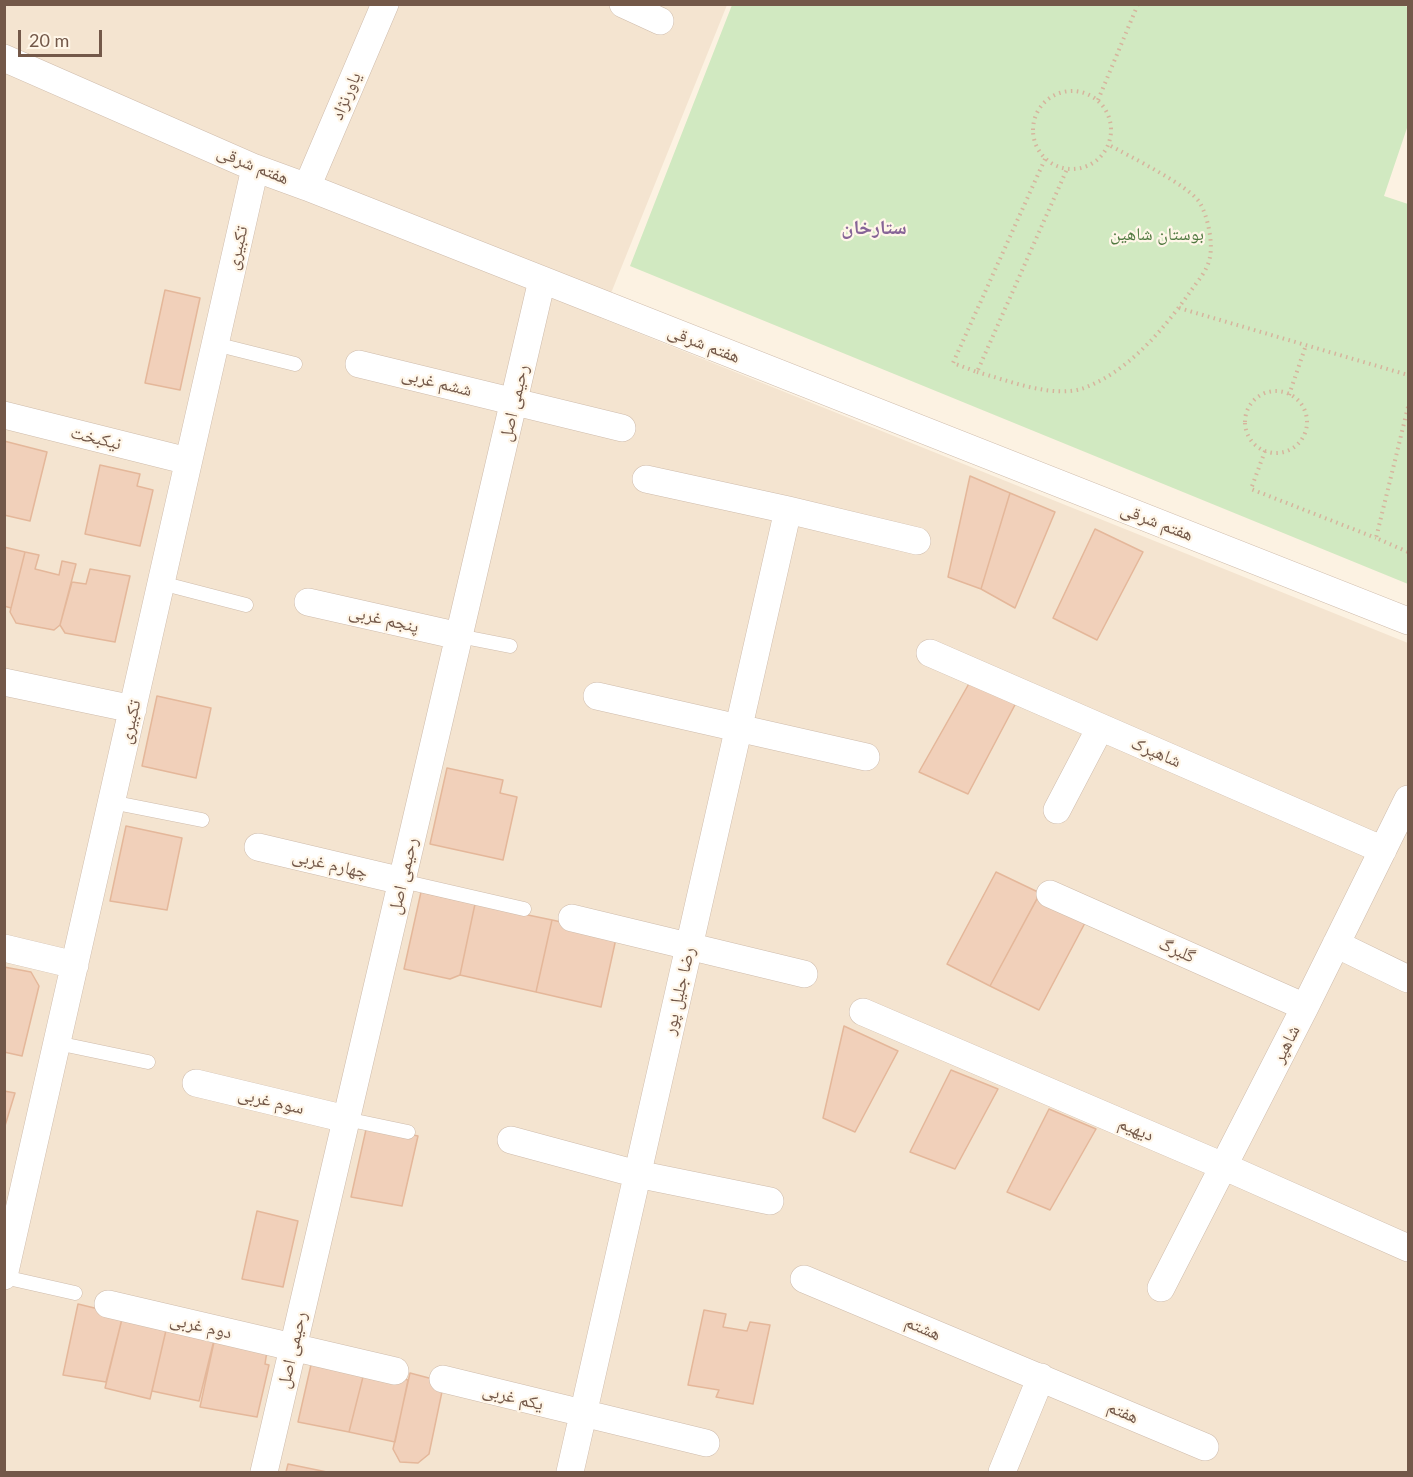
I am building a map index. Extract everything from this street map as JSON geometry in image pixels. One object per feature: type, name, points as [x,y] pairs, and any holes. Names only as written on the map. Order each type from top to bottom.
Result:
[{"type":"street","name":"یاورنژاد","points":[[307,186],[385,4]]},
{"type":"street","points":[[623,4],[660,21]]},
{"type":"street","name":"هفتم شرقی","points":[[4,58],[255,168],[307,186],[1408,621]]},
{"type":"street","name":"تکبیری","points":[[4,1277],[8,1240],[75,965],[255,168]]},
{"type":"street","name":"رحیمی اصل","points":[[264,1473],[542,280]]},
{"type":"street","name":"ششم غربی","points":[[359,364],[622,428]]},
{"type":"street","name":"نیکبخت","points":[[4,415],[188,461]]},
{"type":"street","points":[[646,479],[917,541]]},
{"type":"street","name":"رضا جلیل پور","points":[[570,1473],[788,510]]},
{"type":"street","name":"پنجم غربی","points":[[308,602],[459,636]]},
{"type":"street","name":"شاهپرک","points":[[930,653],[1383,850]]},
{"type":"street","points":[[4,682],[132,709]]},
{"type":"street","points":[[597,696],[866,757]]},
{"type":"street","points":[[1057,810],[1100,728]]},
{"type":"street","name":"شاهپر","points":[[1161,1288],[1305,1007],[1408,799]]},
{"type":"street","name":"چهارم غربی","points":[[258,847],[402,881]]},
{"type":"street","name":"گلبرگ","points":[[1050,894],[1305,1007]]},
{"type":"street","points":[[572,918],[804,974]]},
{"type":"street","points":[[1336,944],[1408,979]]},
{"type":"street","points":[[4,948],[75,965]]},
{"type":"street","name":"دیهیم","points":[[863,1012],[1408,1248]]},
{"type":"street","name":"سوم غربی","points":[[196,1083],[346,1119]]},
{"type":"street","points":[[511,1140],[637,1174],[770,1201]]},
{"type":"street","name":"هشتم","points":[[804,1279],[1041,1377]]},
{"type":"street","name":"دوم غربی","points":[[108,1304],[395,1371]]},
{"type":"street","points":[[1002,1473],[1041,1377]]},
{"type":"street","name":"هفتم","points":[[1041,1377],[1205,1447]]},
{"type":"street","name":"یکم غربی","points":[[443,1379],[706,1443]]},
{"type":"lane","points":[[215,344],[295,364]]},
{"type":"lane","points":[[161,583],[246,605]]},
{"type":"lane","points":[[459,636],[510,646]]},
{"type":"lane","points":[[111,802],[202,820]]},
{"type":"lane","points":[[402,881],[524,909]]},
{"type":"lane","points":[[57,1043],[148,1062]]},
{"type":"lane","points":[[346,1119],[408,1132]]},
{"type":"lane","points":[[4,1277],[75,1293]]},
{"type":"path","points":[[1098,100],[1138,4]]},
{"type":"path","points":[[1065,91],[1078,91],[1091,95],[1098,100],[1109,115],[1112,127],[1109,145],[1097,161],[1086,168],[1067,169],[1049,163],[1034,143],[1032,130],[1035,117],[1042,105],[1052,96],[1065,91]]},
{"type":"path","points":[[1045,159],[953,363],[1026,386],[1058,391],[1083,388],[1118,369],[1150,342],[1201,277],[1209,261],[1210,246],[1205,216],[1200,203],[1185,189],[1109,145]]},
{"type":"path","points":[[977,372],[1067,169]]},
{"type":"path","points":[[1178,308],[1408,375]]},
{"type":"path","points":[[1289,395],[1306,345]]},
{"type":"path","points":[[1275,391],[1289,395],[1302,406],[1306,416],[1307,426],[1304,436],[1298,445],[1289,451],[1265,452],[1251,442],[1246,434],[1245,414],[1256,398],[1265,393],[1275,391]]},
{"type":"path","points":[[1376,538],[1408,406]]},
{"type":"path","points":[[1265,452],[1251,489],[1408,552]]},
{"type":"shaded area","points":[[5,5],[727,5],[601,318],[1408,643],[1408,1472],[5,1472]]},
{"type":"green space","name":"بوستان شاهین","points":[[732,5],[1402,5],[1408,7],[1408,125],[1384,196],[1408,204],[1408,584],[630,266]]},
{"type":"building","points":[[165,290],[200,298],[180,390],[145,383]]},
{"type":"building","points":[[4,441],[47,452],[30,521],[4,515]]},
{"type":"building","points":[[100,465],[140,474],[137,486],[153,490],[140,546],[85,534]]},
{"type":"building","points":[[970,476],[1010,493],[981,589],[948,577]]},
{"type":"building","points":[[1010,493],[1055,512],[1015,608],[981,589]]},
{"type":"building","points":[[1095,529],[1143,552],[1097,640],[1053,618]]},
{"type":"building","points":[[4,547],[25,552],[11,608],[4,606]]},
{"type":"building","points":[[25,552],[39,555],[35,569],[59,575],[62,561],[76,564],[60,625],[54,630],[16,623],[10,612]]},
{"type":"building","points":[[90,569],[130,576],[115,642],[65,633],[60,625],[72,582],[86,584]]},
{"type":"building","points":[[971,680],[1017,701],[968,794],[919,772]]},
{"type":"building","points":[[157,696],[211,708],[196,778],[142,766]]},
{"type":"building","points":[[447,768],[503,780],[500,793],[517,797],[503,860],[430,844]]},
{"type":"building","points":[[126,826],[182,838],[167,910],[110,901]]},
{"type":"building","points":[[996,872],[1040,893],[990,986],[947,964]]},
{"type":"building","points":[[421,892],[475,904],[460,975],[450,979],[404,969]]},
{"type":"building","points":[[1037,899],[1086,921],[1039,1010],[990,986]]},
{"type":"building","points":[[475,904],[552,920],[536,992],[460,975]]},
{"type":"building","points":[[552,920],[617,934],[601,1007],[536,992]]},
{"type":"building","points":[[4,967],[31,972],[39,986],[22,1056],[4,1052]]},
{"type":"building","points":[[844,1026],[898,1051],[855,1132],[823,1118]]},
{"type":"building","points":[[951,1070],[998,1089],[955,1169],[910,1152]]},
{"type":"building","points":[[4,1091],[15,1093],[4,1129]]},
{"type":"building","points":[[1049,1109],[1096,1129],[1050,1210],[1007,1192]]},
{"type":"building","points":[[367,1125],[418,1136],[402,1206],[351,1197]]},
{"type":"building","points":[[257,1211],[298,1221],[283,1287],[242,1279]]},
{"type":"building","points":[[78,1304],[123,1315],[106,1382],[63,1375]]},
{"type":"building","points":[[704,1310],[726,1314],[723,1327],[747,1331],[750,1322],[770,1325],[753,1404],[716,1397],[719,1390],[688,1385]]},
{"type":"building","points":[[123,1315],[167,1326],[150,1399],[105,1388]]},
{"type":"building","points":[[167,1326],[215,1336],[199,1401],[152,1391]]},
{"type":"building","points":[[214,1342],[267,1351],[265,1364],[269,1365],[257,1417],[200,1407]]},
{"type":"building","points":[[313,1356],[365,1369],[349,1432],[298,1422]]},
{"type":"building","points":[[365,1369],[408,1380],[395,1442],[349,1432]]},
{"type":"building","points":[[410,1373],[444,1382],[429,1454],[418,1463],[400,1462],[393,1449]]},
{"type":"building","points":[[288,1464],[327,1472],[286,1472]]},
{"type":"district","name":"ستارخان","points":[[874,228]]}]
